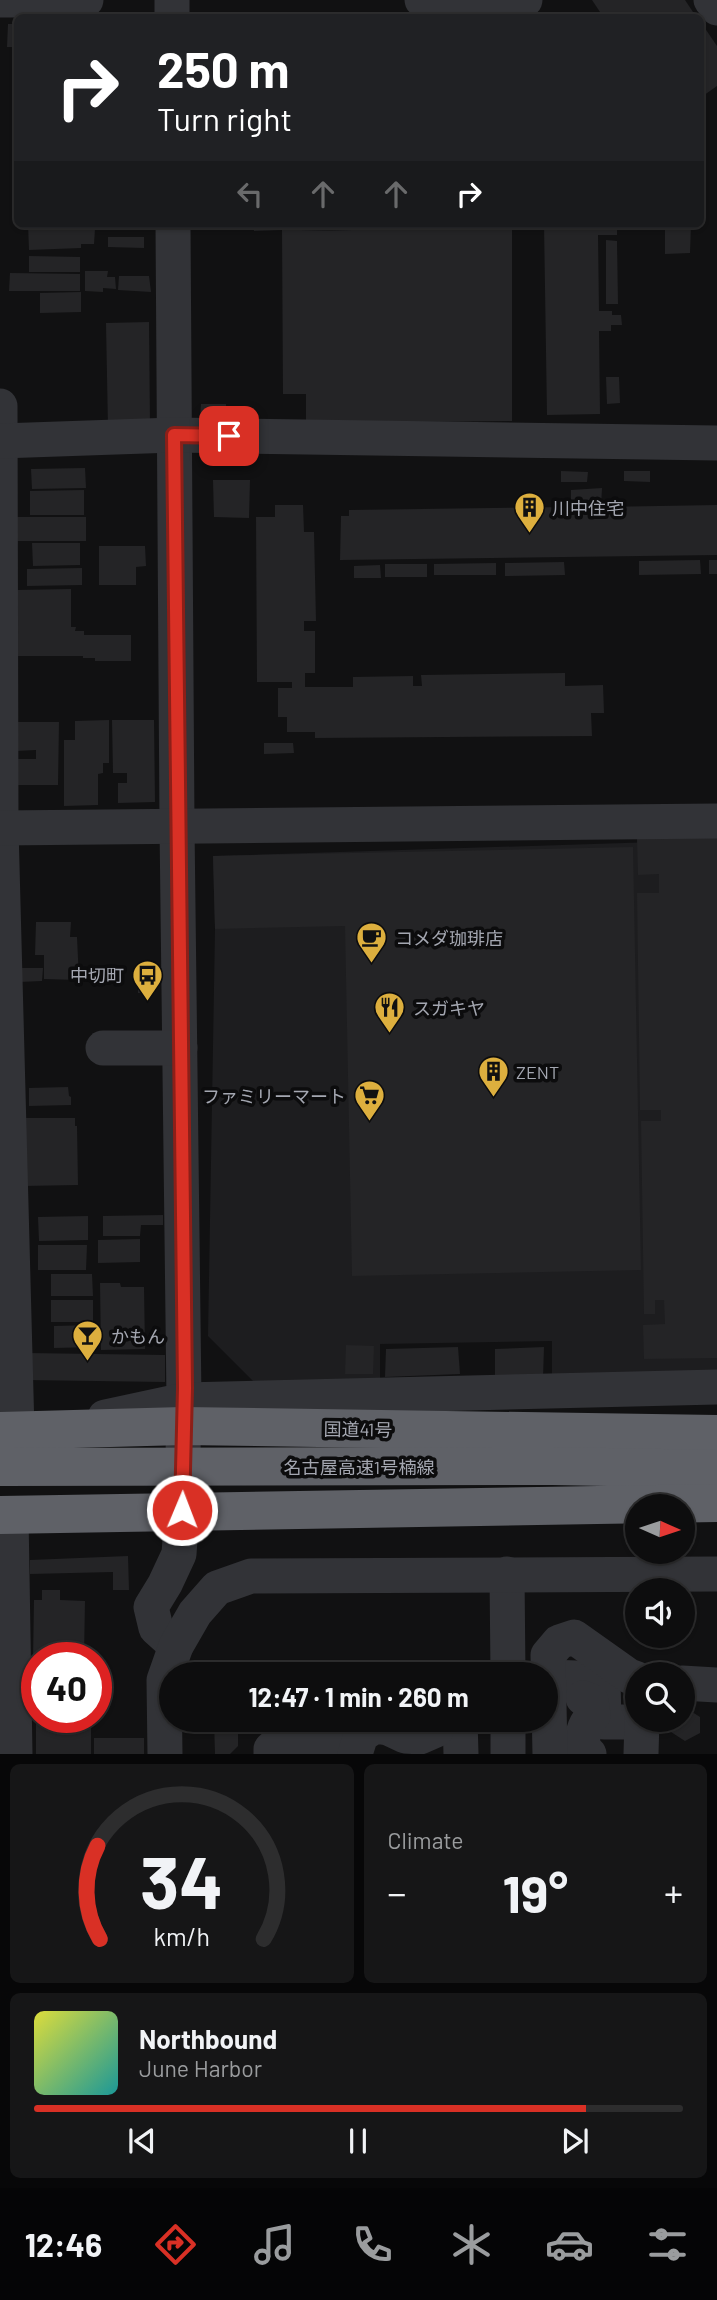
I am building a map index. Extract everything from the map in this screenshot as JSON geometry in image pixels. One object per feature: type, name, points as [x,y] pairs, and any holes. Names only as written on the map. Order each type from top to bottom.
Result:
[{"type":"highway","name":"国道41号","points":[[16,1436],[184,1413],[717,1434]]},
{"type":"highway","name":"名古屋高速1号楠線","points":[[16,1436],[717,1454]]},
{"type":"highway","name":"名古屋高速1号楠線","points":[[0,1467],[552,1466],[717,1469]]},
{"type":"highway","points":[[6,1515],[717,1503]]},
{"type":"street","points":[[0,0],[86,0]]},
{"type":"street","points":[[422,0],[525,0]]},
{"type":"street","points":[[711,0],[717,8]]},
{"type":"street","points":[[173,228],[184,1413],[179,1554],[151,1607],[156,1628],[176,1646]]},
{"type":"street","points":[[0,406],[1,828],[16,1436]]},
{"type":"street","points":[[1,441],[174,435],[717,443]]},
{"type":"street","points":[[1,828],[717,821]]},
{"type":"street","points":[[103,1048],[180,1048]]},
{"type":"street","points":[[184,1413],[717,1387]]},
{"type":"street","points":[[6,1515],[15,1754]]},
{"type":"street","points":[[508,1574],[508,1662]]},
{"type":"street","points":[[172,1662],[176,1646],[195,1613],[217,1588],[251,1576],[717,1574]]},
{"type":"street","points":[[548,1662],[548,1656],[559,1642],[574,1637],[625,1673]]},
{"type":"street","points":[[558,1684],[603,1679],[604,1722],[625,1728]]},
{"type":"street","points":[[695,1684],[717,1685]]},
{"type":"street","points":[[558,1688],[591,1701],[593,1715],[585,1725],[581,1737],[584,1751],[589,1754]]},
{"type":"street","points":[[165,1754],[166,1732]]},
{"type":"street","points":[[271,1754],[271,1749],[326,1750],[326,1732]]},
{"type":"street","points":[[355,1754],[361,1735],[366,1732]]},
{"type":"street","points":[[396,1732],[405,1736],[420,1737],[431,1732]]},
{"type":"street","points":[[460,1732],[461,1754]]},
{"type":"street","points":[[508,1732],[508,1754]]},
{"type":"street","points":[[550,1732],[550,1754]]},
{"type":"shaded area","points":[[717,840],[717,1380],[552,1381],[552,1341],[380,1344],[380,1382],[253,1381],[208,1336],[215,929],[213,856]]},
{"type":"building","points":[[592,0],[685,0],[694,14],[601,14]]},
{"type":"building","points":[[8,24],[14,24],[14,47],[7,47]]},
{"type":"building","points":[[704,27],[717,46],[717,86],[704,95]]},
{"type":"building","points":[[28,228],[95,229],[94,244],[81,244],[81,248],[29,250]]},
{"type":"building","points":[[254,228],[358,228],[300,231],[512,228],[512,421],[306,423],[306,394],[283,394],[282,230],[254,231]]},
{"type":"building","points":[[544,228],[617,228],[617,235],[598,235],[599,311],[612,311],[612,315],[621,315],[622,325],[611,325],[611,331],[599,331],[600,414],[547,415]]},
{"type":"building","points":[[665,228],[691,228],[690,253],[665,254]]},
{"type":"building","points":[[108,237],[144,237],[144,248],[108,247]]},
{"type":"building","points":[[606,240],[617,241],[618,304],[606,304]]},
{"type":"building","points":[[29,256],[80,257],[80,272],[29,272]]},
{"type":"building","points":[[85,271],[108,271],[107,277],[115,277],[116,289],[103,288],[103,292],[85,291]]},
{"type":"building","points":[[10,273],[80,274],[80,291],[9,291]]},
{"type":"building","points":[[119,276],[149,276],[151,292],[118,290]]},
{"type":"building","points":[[81,292],[81,312],[40,313],[40,293]]},
{"type":"building","points":[[149,322],[150,428],[108,428],[106,323]]},
{"type":"building","points":[[606,377],[619,377],[620,403],[607,404]]},
{"type":"building","points":[[201,404],[226,404],[226,417],[200,418]]},
{"type":"building","points":[[85,468],[86,488],[32,489],[31,469]]},
{"type":"building","points":[[561,471],[588,472],[587,482],[561,482]]},
{"type":"building","points":[[624,471],[650,471],[650,482],[624,481]]},
{"type":"building","points":[[213,480],[250,480],[249,518],[214,517]]},
{"type":"building","name":"川中住宅","points":[[602,488],[601,507],[717,505],[717,555],[340,560],[341,516],[349,516],[349,510],[571,507],[571,490]]},
{"type":"building","points":[[84,490],[84,515],[30,515],[30,491]]},
{"type":"building","points":[[275,505],[303,505],[304,532],[314,532],[316,621],[304,621],[304,631],[315,631],[315,673],[305,673],[305,687],[353,687],[353,677],[413,676],[413,686],[422,686],[421,675],[565,673],[565,686],[603,685],[604,713],[591,713],[592,736],[315,738],[315,732],[287,732],[287,717],[278,717],[278,688],[292,688],[292,682],[257,682],[256,517],[275,517]]},
{"type":"building","points":[[14,517],[86,517],[86,541],[14,541]]},
{"type":"building","points":[[32,543],[80,543],[80,565],[33,566]]},
{"type":"building","points":[[99,546],[145,546],[146,566],[136,567],[136,585],[99,585]]},
{"type":"building","points":[[700,560],[701,574],[639,575],[639,561]]},
{"type":"building","points":[[709,560],[717,560],[717,574],[709,574]]},
{"type":"building","points":[[564,562],[565,575],[505,576],[505,563]]},
{"type":"building","points":[[496,563],[496,575],[434,575],[434,564]]},
{"type":"building","points":[[385,564],[427,564],[427,577],[385,577]]},
{"type":"building","points":[[380,565],[381,578],[354,578],[354,566]]},
{"type":"building","points":[[82,568],[82,585],[27,586],[27,569]]},
{"type":"building","points":[[71,589],[71,627],[76,627],[75,631],[84,631],[84,635],[131,635],[131,661],[95,661],[95,658],[83,656],[16,656],[16,590]]},
{"type":"building","points":[[109,720],[109,763],[103,763],[103,773],[98,774],[98,805],[64,806],[64,740],[75,740],[75,721]]},
{"type":"building","points":[[112,720],[154,720],[155,802],[118,803],[118,783],[127,783],[127,773],[113,773]]},
{"type":"building","points":[[16,722],[59,722],[58,785],[16,785],[17,759],[36,759],[36,750],[16,751]]},
{"type":"building","points":[[264,743],[293,743],[294,753],[264,754]]},
{"type":"building","points":[[717,837],[717,1358],[644,1359],[643,1325],[665,1324],[664,1300],[655,1300],[655,1314],[644,1314],[641,1121],[661,1121],[661,1110],[640,1110],[637,893],[659,893],[659,874],[638,875],[637,839]]},
{"type":"building","name":"ZENT","points":[[633,847],[641,1270],[352,1276],[345,926],[215,929],[213,856]]},
{"type":"building","points":[[36,922],[71,922],[70,937],[77,937],[79,980],[44,979],[44,955],[35,955]]},
{"type":"building","points":[[19,968],[43,968],[42,981],[19,982]]},
{"type":"building","points":[[138,985],[155,985],[155,993],[138,993]]},
{"type":"building","points":[[68,1087],[71,1105],[29,1106],[29,1088]]},
{"type":"building","points":[[22,1118],[75,1118],[78,1185],[23,1186]]},
{"type":"building","points":[[163,1215],[163,1225],[141,1225],[140,1236],[103,1236],[103,1216]]},
{"type":"building","points":[[88,1216],[88,1240],[39,1241],[38,1217]]},
{"type":"building","points":[[140,1239],[140,1262],[98,1263],[98,1240]]},
{"type":"building","points":[[38,1245],[87,1245],[86,1270],[38,1270]]},
{"type":"building","points":[[51,1274],[92,1274],[93,1296],[51,1296]]},
{"type":"building","points":[[100,1283],[144,1287],[145,1349],[101,1350]]},
{"type":"building","points":[[51,1300],[93,1300],[93,1322],[51,1322]]},
{"type":"building","points":[[94,1325],[94,1347],[54,1348],[54,1326]]},
{"type":"building","points":[[346,1345],[374,1346],[373,1374],[345,1374]]},
{"type":"building","points":[[458,1347],[460,1374],[385,1377],[386,1349]]},
{"type":"building","points":[[544,1347],[543,1378],[495,1379],[495,1349]]},
{"type":"building","points":[[26,1353],[165,1355],[165,1382],[25,1380]]},
{"type":"building","points":[[128,1556],[129,1590],[113,1590],[113,1572],[30,1574],[30,1560]]},
{"type":"building","points":[[42,1590],[60,1590],[60,1600],[85,1601],[84,1642],[33,1642],[34,1600],[42,1600]]},
{"type":"building","points":[[695,1714],[700,1717],[700,1733],[685,1741],[671,1732],[695,1732]]},
{"type":"building","points":[[214,1732],[238,1732],[238,1746],[230,1754],[215,1754]]},
{"type":"building","points":[[36,1733],[91,1733],[91,1754],[36,1754]]},
{"type":"building","points":[[94,1738],[144,1738],[144,1754],[94,1754]]},
{"type":"place","name":"川中住宅","points":[[529,535]]},
{"type":"place","name":"コメダ珈琲店","points":[[372,965]]},
{"type":"place","name":"中切町","points":[[147,1002]]},
{"type":"place","name":"スガキヤ","points":[[390,1035]]},
{"type":"place","name":"ZENT","points":[[493,1099]]},
{"type":"place","name":"ファミリーマート","points":[[369,1123]]},
{"type":"place","name":"かもん","points":[[88,1363]]},
{"type":"route","points":[[182,1510],[185,1388],[174,435],[229,436]]}]
